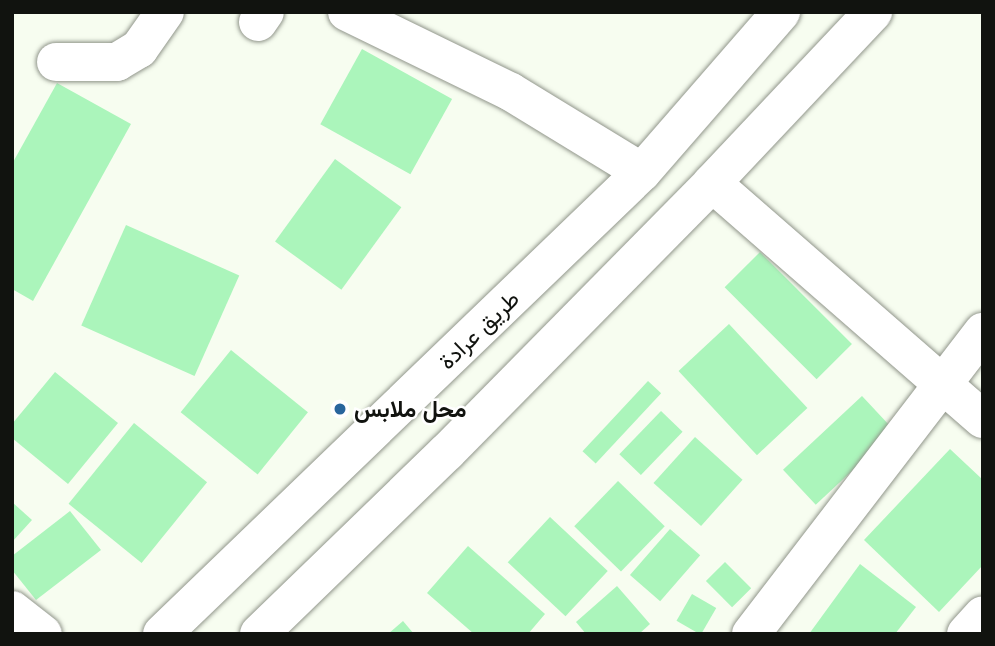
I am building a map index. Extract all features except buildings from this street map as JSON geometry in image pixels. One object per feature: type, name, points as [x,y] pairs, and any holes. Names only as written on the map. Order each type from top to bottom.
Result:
[{"type":"main road","points":[[56,62],[117,62],[139,49],[165,12]]},
{"type":"main road","points":[[347,12],[511,92],[642,172]]},
{"type":"main road","name":"طريق عرادة","points":[[162,634],[642,172],[781,12]]},
{"type":"main road","points":[[259,634],[447,452],[712,183],[873,12]]},
{"type":"main road","points":[[712,183],[943,387],[983,419]]},
{"type":"main road","points":[[751,634],[983,332]]},
{"type":"main road","points":[[12,610],[43,634]]},
{"type":"main road","points":[[966,634],[983,615]]},
{"type":"place","name":"محل ملابس","points":[[340,409]]}]
